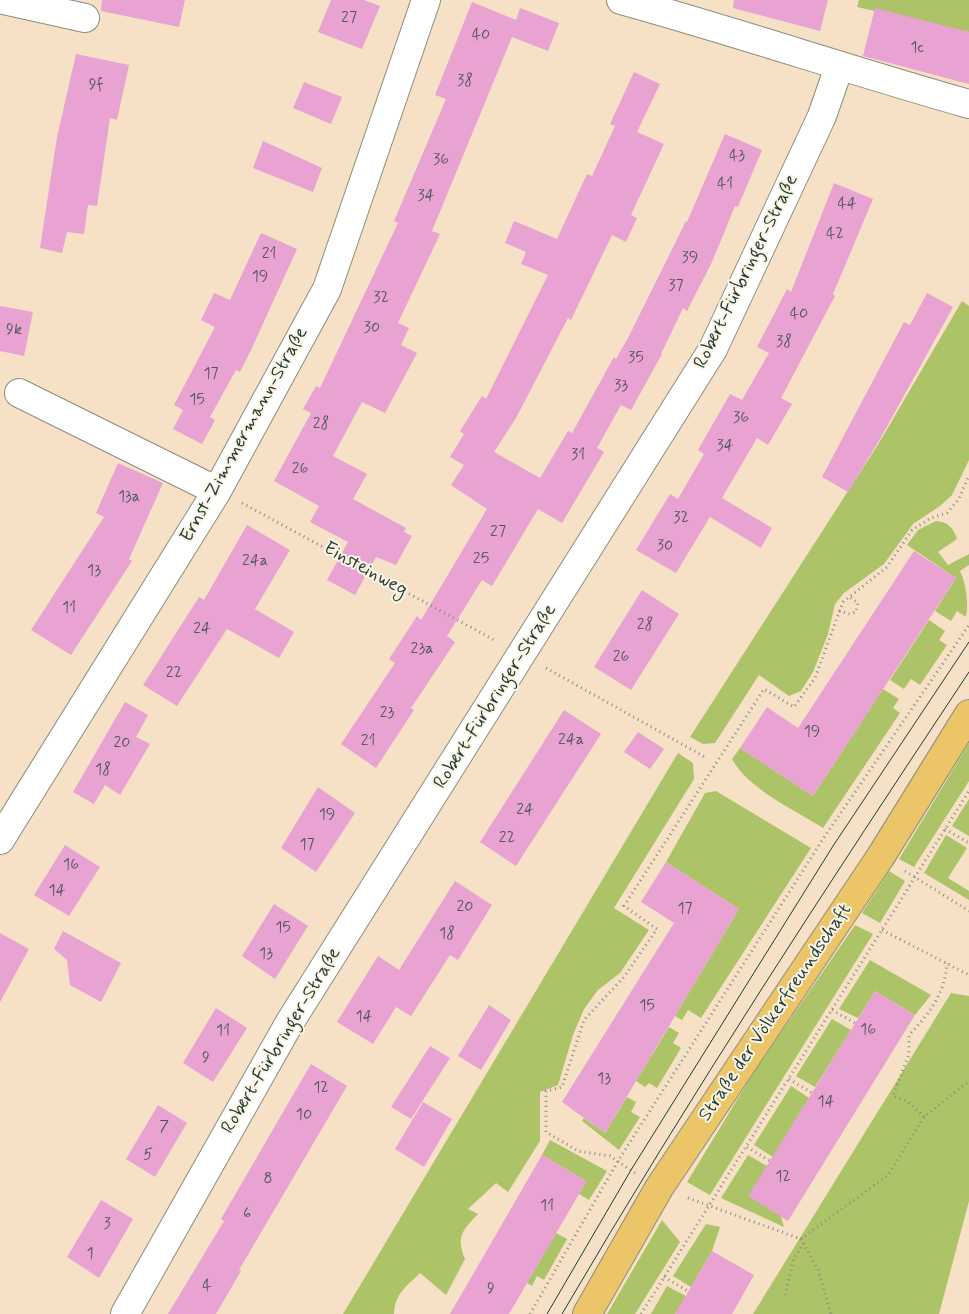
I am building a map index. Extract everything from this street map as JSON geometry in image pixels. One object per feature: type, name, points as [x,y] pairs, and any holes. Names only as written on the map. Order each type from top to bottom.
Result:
[{"type":"main road","name":"Straße der Völkerfreundschaft","points":[[587,1314],[659,1188],[881,856],[969,714]]},
{"type":"street","points":[[4,0],[85,18]]},
{"type":"street","name":"Ernst-Zimmermann-Straße","points":[[0,839],[217,491],[327,289],[426,0]]},
{"type":"street","points":[[621,0],[726,29],[838,67],[969,104]]},
{"type":"street","name":"Robert-Fürbringer-Straße","points":[[125,1314],[290,1022],[523,655],[713,349],[822,116],[838,67]]},
{"type":"street","points":[[19,393],[217,491]]},
{"type":"path","points":[[831,1314],[818,1270],[801,1239],[659,1188],[610,1156],[578,1151],[546,1132],[546,1091],[562,1087],[584,1020],[624,977],[657,929],[624,906],[764,689],[794,707],[814,678],[831,640],[839,611],[848,596],[887,566],[912,530],[931,518],[947,512],[959,499],[969,475]]},
{"type":"path","name":"Einsteinweg","points":[[217,491],[523,655],[705,757]]},
{"type":"path","points":[[839,611],[850,614],[856,612],[858,603],[848,596]]},
{"type":"path","points":[[530,1314],[618,1161],[823,839],[969,625]]},
{"type":"path","points":[[641,1314],[969,791]]},
{"type":"path","points":[[945,829],[969,843]]},
{"type":"path","points":[[881,856],[969,911]]},
{"type":"path","points":[[882,930],[969,975]]},
{"type":"path","points":[[924,1117],[907,1101],[893,1096],[908,1054],[909,1036],[932,1011],[946,979],[947,963]]},
{"type":"path","points":[[832,1010],[855,1023]]},
{"type":"path","points":[[789,1079],[812,1093]]},
{"type":"path","points":[[801,1239],[888,1175],[924,1117],[969,1081]]},
{"type":"path","points":[[747,1147],[770,1161]]},
{"type":"path","points":[[785,1295],[794,1258],[804,1243]]},
{"type":"path","points":[[664,1277],[688,1292]]},
{"type":"green space","points":[[859,0],[969,0],[969,32],[857,7]]},
{"type":"green space","points":[[962,301],[969,306],[969,460],[952,495],[940,506],[913,524],[884,564],[844,593],[835,604],[828,634],[813,672],[801,691],[789,696],[759,675],[715,743],[703,744],[690,737],[879,443]]},
{"type":"green space","points":[[936,521],[950,526],[957,539],[938,552],[948,565],[969,554],[969,565],[960,571],[966,594],[966,617],[957,611],[951,621],[935,611],[956,578],[907,545],[918,530]]},
{"type":"green space","points":[[929,620],[945,631],[939,640],[947,645],[920,685],[911,679],[904,689],[890,680]]},
{"type":"green space","points":[[883,689],[899,699],[893,708],[900,713],[823,828],[760,789],[739,770],[732,759],[740,748],[813,796]]},
{"type":"green space","points":[[969,743],[969,781],[914,867],[899,859]]},
{"type":"green space","points":[[678,753],[693,763],[694,779],[614,908],[649,930],[620,973],[598,990],[584,1009],[573,1035],[558,1085],[540,1092],[540,1141],[508,1192],[496,1183],[468,1209],[478,1214],[462,1234],[461,1245],[465,1259],[446,1295],[420,1273],[399,1295],[394,1314],[343,1314]]},
{"type":"green space","points":[[716,791],[811,848],[701,1018],[688,1010],[682,1020],[675,1016],[739,909],[666,862],[705,793]]},
{"type":"green space","points":[[969,799],[969,836],[952,826]]},
{"type":"green space","points":[[946,835],[967,848],[948,878],[969,891],[969,900],[924,873]]},
{"type":"green space","points":[[889,871],[905,881],[880,923],[862,913]]},
{"type":"green space","points":[[855,925],[873,934],[710,1195],[687,1182],[754,1072]]},
{"type":"green space","points":[[870,960],[931,995],[915,1015],[875,991],[858,1018],[839,1009]]},
{"type":"green space","points":[[951,993],[969,996],[969,1201],[939,1314],[753,1314]]},
{"type":"green space","points":[[832,1019],[851,1030],[815,1087],[796,1076]]},
{"type":"green space","points":[[669,1027],[679,1033],[673,1043],[681,1048],[657,1088],[649,1083],[645,1087],[636,1081]]},
{"type":"green space","points":[[791,1086],[809,1098],[773,1157],[754,1145]]},
{"type":"green space","points":[[627,1097],[636,1102],[631,1112],[640,1117],[619,1150],[582,1121],[584,1118],[605,1133]]},
{"type":"green space","points":[[550,1140],[607,1171],[589,1200],[579,1194],[586,1181],[542,1155]]},
{"type":"green space","points":[[748,1155],[767,1166],[784,1227],[721,1198]]},
{"type":"green space","points":[[662,1220],[680,1242],[635,1314],[607,1314]]},
{"type":"green space","points":[[706,1224],[720,1227],[712,1251],[691,1287],[673,1276]]},
{"type":"green space","points":[[556,1233],[567,1239],[544,1280],[537,1276],[532,1286],[527,1283]]},
{"type":"green space","points":[[667,1286],[686,1296],[675,1314],[651,1314]]},
{"type":"building","points":[[102,0],[185,0],[179,27],[101,11]]},
{"type":"building","points":[[331,0],[364,0],[380,6],[362,49],[318,32]]},
{"type":"building","points":[[734,0],[828,0],[820,31],[733,8]]},
{"type":"building","points":[[472,2],[516,20],[520,8],[559,23],[548,51],[512,37],[432,231],[440,234],[398,323],[409,328],[401,345],[417,353],[385,413],[362,402],[333,456],[367,474],[353,499],[406,528],[404,532],[412,536],[396,565],[376,557],[355,595],[327,580],[348,542],[310,522],[319,506],[274,481],[311,413],[303,409],[316,386],[320,388],[398,223],[394,221],[446,99],[435,95]]},
{"type":"building","points":[[875,8],[969,32],[969,84],[863,56]]},
{"type":"building","points":[[76,54],[129,65],[117,120],[110,118],[97,206],[88,205],[84,234],[67,232],[62,253],[40,248],[57,137]]},
{"type":"building","points":[[634,72],[660,84],[637,132],[664,144],[631,215],[637,218],[626,242],[612,235],[571,320],[568,318],[516,418],[494,452],[540,478],[568,431],[572,433],[614,357],[616,359],[629,336],[687,222],[725,134],[762,150],[738,207],[735,206],[712,262],[687,311],[683,308],[662,354],[631,410],[621,405],[597,448],[604,452],[562,523],[538,509],[492,586],[482,580],[447,636],[455,642],[411,708],[414,710],[376,768],[341,744],[395,663],[389,659],[417,616],[421,620],[487,509],[451,485],[464,465],[450,457],[464,434],[460,431],[482,396],[486,399],[548,275],[521,264],[526,252],[505,243],[514,221],[557,239],[587,174],[592,176],[615,126],[610,124]]},
{"type":"building","points":[[304,82],[342,97],[331,124],[293,108]]},
{"type":"building","points":[[263,141],[322,168],[313,192],[253,168]]},
{"type":"building","points":[[834,183],[873,199],[833,294],[835,296],[781,398],[792,404],[768,445],[757,438],[722,498],[772,528],[761,548],[710,517],[676,573],[636,550],[670,494],[678,499],[704,454],[698,450],[730,394],[742,400],[769,353],[757,347],[787,289],[791,292]]},
{"type":"building","points":[[261,233],[297,249],[240,372],[236,370],[210,417],[215,420],[202,444],[173,429],[183,410],[174,405],[215,327],[201,320],[214,293],[230,300]]},
{"type":"building","points":[[927,293],[953,307],[880,439],[848,492],[822,477],[904,322],[910,325]]},
{"type":"building","points":[[0,306],[33,312],[24,356],[0,351]]},
{"type":"building","points":[[118,463],[163,483],[129,559],[132,561],[71,655],[31,630],[104,517],[96,513]]},
{"type":"building","points":[[247,525],[290,550],[255,609],[294,632],[279,658],[227,629],[177,706],[143,685],[199,597],[204,600]]},
{"type":"building","points":[[914,551],[956,578],[813,796],[740,748],[767,707],[798,728]]},
{"type":"building","points":[[642,590],[679,614],[631,690],[594,667]]},
{"type":"building","points":[[125,702],[148,715],[136,737],[150,744],[120,795],[105,785],[94,804],[73,792]]},
{"type":"building","points":[[564,710],[601,734],[516,866],[480,842]]},
{"type":"building","points":[[638,732],[664,749],[650,769],[624,752]]},
{"type":"building","points":[[318,787],[355,813],[316,872],[281,848]]},
{"type":"building","points":[[65,845],[100,867],[69,916],[34,895]]},
{"type":"building","points":[[666,862],[739,909],[605,1133],[562,1102],[674,923],[641,902]]},
{"type":"building","points":[[455,881],[492,905],[458,960],[450,955],[411,1016],[396,1007],[373,1044],[337,1022],[378,956],[399,970]]},
{"type":"building","points":[[274,904],[308,926],[275,979],[242,956]]},
{"type":"building","points":[[63,931],[121,963],[101,1002],[70,985],[67,960],[54,949]]},
{"type":"building","points":[[0,933],[29,949],[0,1002]]},
{"type":"building","points":[[875,991],[915,1015],[788,1221],[748,1196]]},
{"type":"building","points":[[489,1005],[511,1020],[481,1070],[458,1056]]},
{"type":"building","points":[[216,1008],[247,1028],[213,1082],[183,1063]]},
{"type":"building","points":[[430,1046],[450,1058],[411,1119],[391,1107]]},
{"type":"building","points":[[311,1064],[347,1086],[239,1270],[241,1271],[216,1314],[168,1314],[224,1221],[221,1219]]},
{"type":"building","points":[[423,1102],[452,1119],[424,1167],[395,1149]]},
{"type":"building","points":[[158,1105],[187,1123],[155,1177],[126,1159]]},
{"type":"building","points":[[542,1155],[586,1181],[579,1194],[509,1314],[450,1314]]},
{"type":"building","points":[[101,1200],[133,1219],[99,1278],[67,1257]]},
{"type":"building","points":[[712,1251],[754,1275],[732,1314],[675,1314]]},
{"type":"tram line","points":[[547,1314],[631,1170],[833,846],[969,642]]},
{"type":"tram line","points":[[562,1314],[710,1070],[812,910],[969,672]]}]
